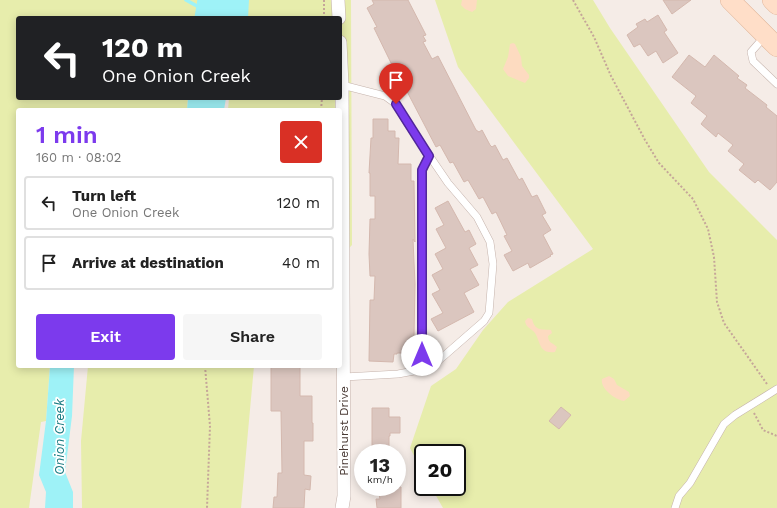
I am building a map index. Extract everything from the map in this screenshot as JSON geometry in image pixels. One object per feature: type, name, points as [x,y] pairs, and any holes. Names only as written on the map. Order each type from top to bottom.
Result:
[{"type":"street","points":[[338,0],[339,16]]},
{"type":"street","points":[[730,0],[771,41]]},
{"type":"street","points":[[772,0],[777,5]]},
{"type":"street","name":"Pinehurst Drive","points":[[342,85],[344,377],[344,496],[342,508]]},
{"type":"lane","points":[[771,41],[751,52],[753,61],[777,84]]},
{"type":"lane","points":[[342,85],[385,96],[396,104],[448,183],[477,217],[490,242],[493,264],[490,313],[484,321],[430,368],[398,374],[344,377]]},
{"type":"lane","points":[[421,370],[422,170],[429,156]]},
{"type":"lane","points":[[675,508],[679,496],[690,483],[724,424],[750,405],[776,390]]},
{"type":"path","points":[[324,0],[324,16]]},
{"type":"path","points":[[573,0],[594,36],[611,76],[645,140],[659,162],[693,199],[708,229],[714,257],[717,302],[724,323],[771,390],[776,390]]},
{"type":"path","points":[[205,368],[210,426],[206,508]]},
{"type":"path","points":[[750,405],[763,430],[777,436]]},
{"type":"green space","points":[[0,0],[209,0],[206,16],[16,16],[16,100],[188,100],[187,108],[16,108],[16,368],[50,368],[46,421],[41,422],[29,508],[0,508]]},
{"type":"green space","points":[[241,0],[351,0],[352,245],[342,256],[342,108],[228,108],[229,100],[342,100],[342,16],[239,16]]},
{"type":"green space","points":[[435,0],[593,0],[610,28],[709,172],[777,240],[777,508],[443,508],[436,496],[466,496],[466,444],[414,444],[414,456],[410,448],[431,386],[456,369],[483,330],[508,302],[593,249],[458,67]]},
{"type":"green space","points":[[88,368],[254,368],[241,508],[82,508],[81,441]]},
{"type":"sand","points":[[462,0],[477,0],[476,9],[472,12],[465,9],[461,5]]},
{"type":"sand","points":[[510,44],[515,44],[521,57],[522,66],[529,75],[529,78],[525,83],[508,76],[503,69],[508,57]]},
{"type":"sand","points":[[528,318],[532,319],[535,326],[541,329],[551,330],[552,333],[548,336],[548,338],[550,342],[557,347],[555,352],[543,350],[535,333],[526,325],[525,321]]},
{"type":"sand","points":[[609,376],[614,379],[617,385],[629,392],[630,396],[624,401],[617,399],[603,387],[602,379]]},
{"type":"water","points":[[209,0],[249,0],[248,16],[206,16]]},
{"type":"water","points":[[188,100],[226,100],[224,108],[187,108]]},
{"type":"water","points":[[50,368],[74,368],[72,416],[65,472],[73,492],[73,508],[45,508],[46,492],[39,475],[46,421]]},
{"type":"building","points":[[372,0],[408,0],[426,35],[423,36],[426,41],[423,42],[432,59],[438,56],[476,130],[479,132],[482,130],[490,145],[492,147],[495,145],[503,160],[507,158],[519,180],[522,178],[532,197],[537,195],[546,213],[542,215],[551,230],[543,235],[553,254],[550,255],[551,256],[530,268],[528,263],[513,271],[504,255],[512,251],[504,236],[507,235],[496,212],[492,214],[483,197],[479,199],[468,180],[464,182],[453,162],[450,163],[440,145],[436,147],[400,78],[393,81],[386,69],[392,65],[374,28],[377,27],[367,8],[374,4]]},
{"type":"building","points":[[663,0],[691,0],[672,14]]},
{"type":"building","points":[[658,15],[667,30],[664,32],[678,53],[663,63],[656,51],[648,56],[640,44],[634,47],[627,35],[638,27],[636,24],[645,19],[647,22]]},
{"type":"building","points":[[689,55],[705,67],[714,55],[739,76],[737,78],[747,85],[745,88],[767,105],[766,107],[777,116],[777,182],[770,190],[758,180],[755,183],[739,170],[744,164],[728,151],[733,145],[718,133],[716,137],[701,124],[707,116],[691,103],[696,96],[672,77]]},
{"type":"building","points":[[373,119],[388,119],[388,131],[395,131],[395,138],[399,138],[398,164],[411,164],[411,181],[414,181],[414,337],[410,337],[410,353],[394,354],[393,362],[369,361],[370,300],[374,300],[375,276],[370,276],[369,254],[370,219],[375,219],[375,196],[370,196],[369,173],[371,138],[373,138]]},
{"type":"building","points":[[448,201],[465,232],[469,230],[476,244],[469,248],[478,265],[470,269],[479,285],[464,293],[474,312],[438,331],[431,319],[443,313],[432,294],[440,290],[432,275],[443,269],[435,254],[446,248],[436,229],[444,225],[435,208]]},
{"type":"building","points":[[271,368],[300,368],[300,396],[312,396],[313,423],[313,441],[304,441],[304,475],[311,476],[310,490],[305,489],[304,508],[273,508],[274,497],[277,497],[278,473],[282,473],[281,411],[271,411]]},
{"type":"building","points":[[561,407],[571,415],[559,429],[549,421]]},
{"type":"building","points":[[372,408],[389,408],[389,417],[400,417],[400,433],[390,433],[389,444],[372,444]]},
{"type":"building","points":[[379,496],[401,496],[401,508],[377,508],[376,499],[380,499]]},
{"type":"waterway","points":[[186,0],[206,11]]},
{"type":"waterway","name":"Onion Creek","points":[[205,16],[208,0]]},
{"type":"route","points":[[396,104],[429,156],[422,170],[422,355]]}]
